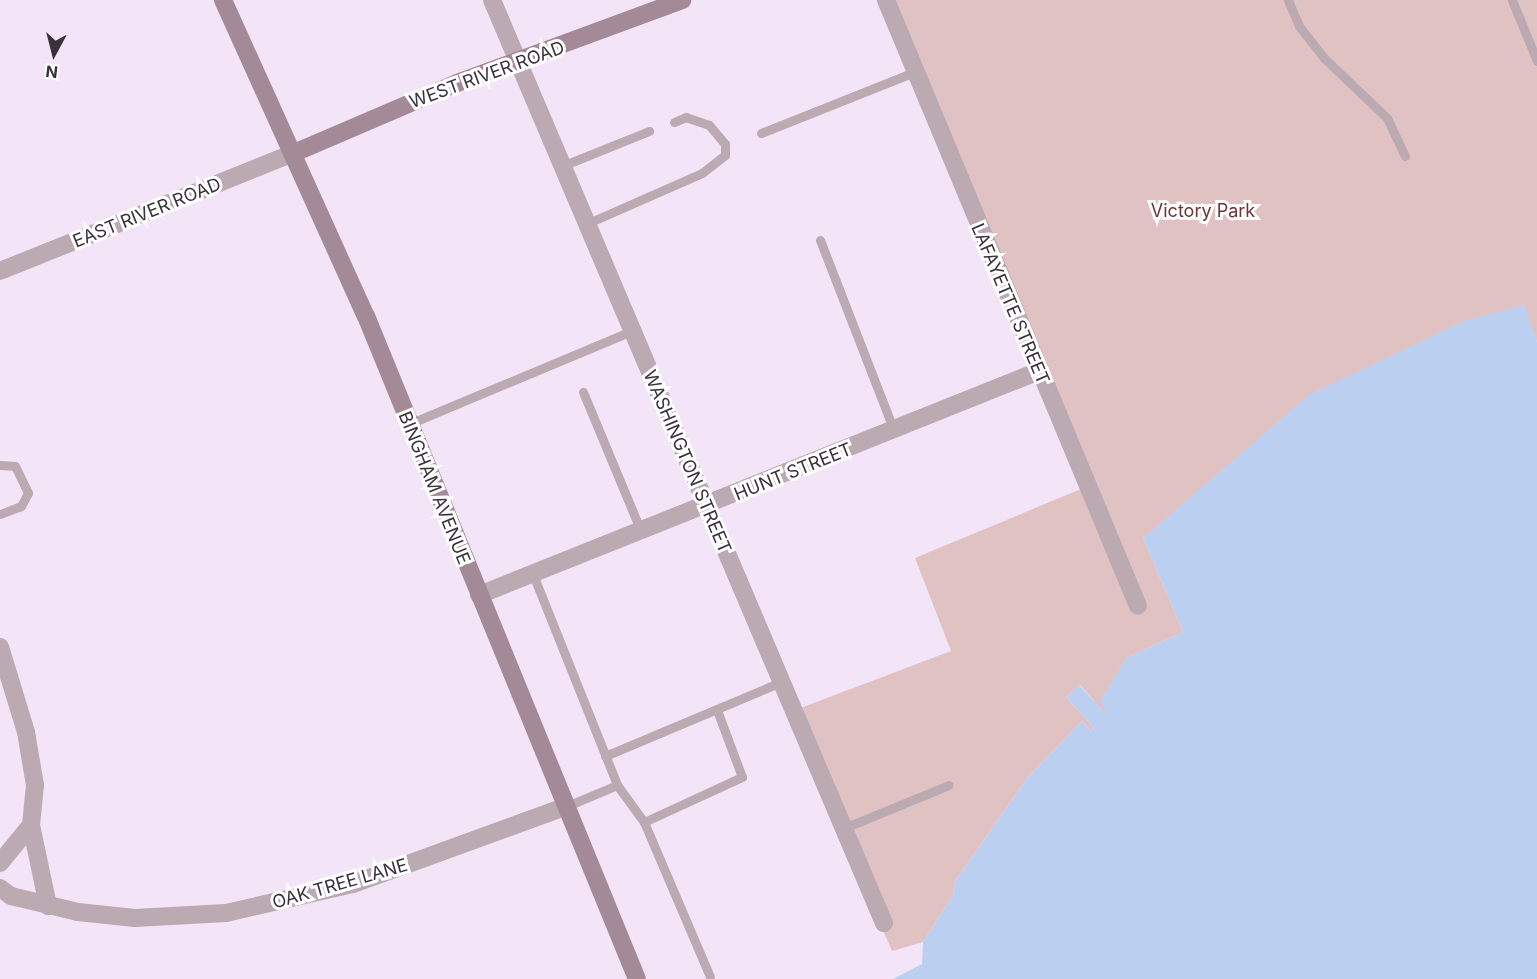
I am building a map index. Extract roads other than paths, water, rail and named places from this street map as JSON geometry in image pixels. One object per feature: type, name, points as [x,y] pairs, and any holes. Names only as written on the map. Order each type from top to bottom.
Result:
[{"type":"main road","name":"BINGHAM AVENUE","points":[[224,0],[294,153],[637,979]]},
{"type":"main road","name":"WEST RIVER ROAD","points":[[294,153],[518,62],[682,0]]},
{"type":"street","name":"WASHINGTON STREET","points":[[492,0],[704,507],[884,923]]},
{"type":"street","name":"LAFAYETTE STREET","points":[[886,0],[1138,606]]},
{"type":"street","name":"EAST RIVER ROAD","points":[[0,271],[294,153]]},
{"type":"street","name":"HUNT STREET","points":[[478,595],[640,529],[704,507],[1039,371]]},
{"type":"street","points":[[0,647],[26,732],[35,784],[31,825],[48,906]]},
{"type":"street","name":"OAK TREE LANE","points":[[0,888],[48,906],[135,918],[226,913],[301,900],[567,806]]},
{"type":"street","points":[[0,863],[31,825]]},
{"type":"lane","points":[[1288,0],[1299,26],[1324,58],[1387,118],[1405,156]]},
{"type":"lane","points":[[1512,0],[1537,61]]},
{"type":"lane","points":[[761,134],[914,72]]},
{"type":"lane","points":[[586,224],[702,173],[725,155],[724,144],[709,125],[686,117],[674,122]]},
{"type":"lane","points":[[562,166],[649,131]]},
{"type":"lane","points":[[820,240],[894,431]]},
{"type":"lane","points":[[408,424],[631,331]]},
{"type":"lane","points":[[583,392],[640,529]]},
{"type":"lane","points":[[0,465],[15,466],[28,493],[21,506],[0,514]]},
{"type":"lane","points":[[532,572],[617,785],[644,822],[710,977]]},
{"type":"lane","points":[[605,756],[781,682]]},
{"type":"lane","points":[[644,822],[742,777],[717,710]]},
{"type":"lane","points":[[567,806],[617,785]]},
{"type":"lane","points":[[844,828],[949,785]]},
{"type":"water","points":[[1524,305],[1537,342],[1537,979],[893,979],[922,964],[923,942],[953,895],[955,881],[1028,777],[1082,721],[1091,731],[1094,728],[1066,697],[1079,685],[1108,716],[1100,701],[1126,658],[1183,632],[1143,538],[1310,394],[1464,321]]},
{"type":"park label","name":"Victory Park","points":[[1203,211]]}]
